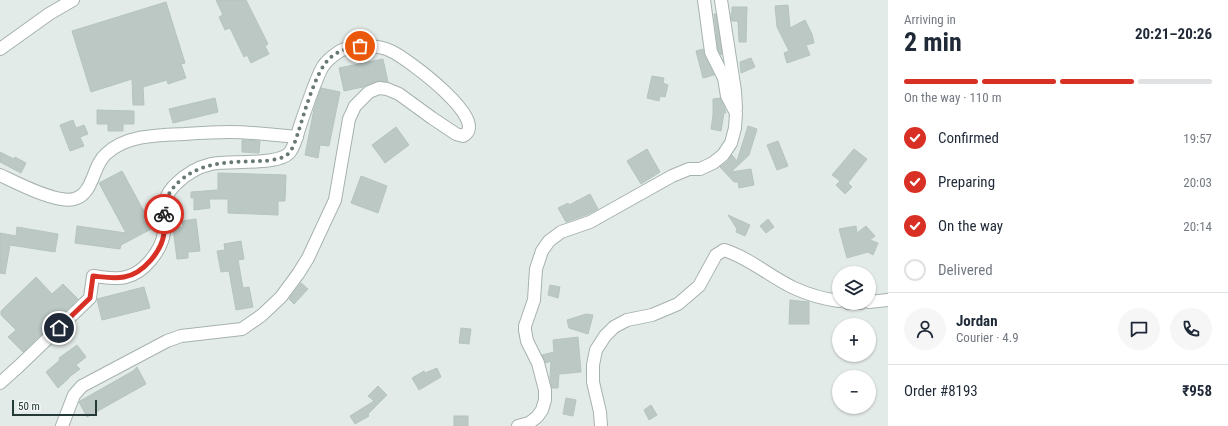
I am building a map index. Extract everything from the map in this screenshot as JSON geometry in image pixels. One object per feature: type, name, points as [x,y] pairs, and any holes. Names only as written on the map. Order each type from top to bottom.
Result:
[{"type":"street","points":[[0,50],[49,14],[73,0]]},
{"type":"street","points":[[704,0],[711,52],[724,78],[727,96],[736,113]]},
{"type":"street","points":[[518,426],[529,423],[537,417],[542,410],[545,400],[545,390],[538,363],[527,341],[525,330],[534,300],[535,276],[542,251],[549,241],[561,232],[590,222],[672,176],[689,169],[700,169],[713,163],[723,155],[731,143],[735,128],[735,90],[721,0]]},
{"type":"street","points":[[0,383],[90,298],[93,276],[126,277],[142,269],[150,260],[160,245],[164,233],[164,206],[167,196],[180,180],[210,164],[221,162],[268,160],[284,157],[290,153],[297,137],[306,106],[324,65],[330,57],[349,48],[360,46],[371,46],[392,52],[411,64],[443,90],[461,108],[468,119],[469,128],[467,134],[463,136],[456,134],[399,94],[387,89],[379,88],[369,92],[355,106],[349,119],[340,162],[335,200],[308,258],[281,297],[262,315],[242,329],[181,336],[167,341],[82,386],[74,395],[62,426]]},
{"type":"street","points":[[0,175],[46,195],[63,200],[73,200],[82,197],[87,190],[96,167],[105,154],[117,146],[129,141],[154,136],[230,132],[297,137]]},
{"type":"street","points":[[601,426],[600,412],[593,382],[593,365],[596,350],[605,336],[614,327],[626,320],[652,315],[678,304],[699,286],[716,255],[724,250],[736,254],[794,288],[823,299],[832,301]]},
{"type":"street","points":[[876,301],[888,300]]},
{"type":"building","points":[[216,0],[246,0],[268,44],[265,46],[269,54],[251,63],[247,55],[244,57],[230,28],[225,30],[219,17],[223,15]]},
{"type":"building","points":[[166,2],[185,63],[181,64],[186,78],[168,84],[167,80],[143,87],[144,105],[133,105],[132,79],[91,92],[72,31]]},
{"type":"building","points":[[788,5],[790,28],[805,20],[812,34],[814,43],[806,45],[810,55],[787,63],[784,53],[789,51],[777,27],[775,6]]},
{"type":"building","points":[[732,7],[747,7],[746,42],[739,42],[738,21],[732,21]]},
{"type":"building","points":[[714,14],[716,14],[721,55],[718,50]]},
{"type":"building","points":[[703,49],[704,55],[714,75],[703,78],[696,51]]},
{"type":"building","points":[[751,58],[755,67],[741,73],[740,62]]},
{"type":"building","points":[[383,59],[388,82],[377,81],[363,87],[344,91],[339,68]]},
{"type":"building","points":[[652,76],[664,78],[663,83],[668,85],[665,97],[660,96],[659,101],[647,98]]},
{"type":"building","points":[[321,88],[340,92],[329,146],[320,145],[318,158],[305,155],[314,109]]},
{"type":"building","points":[[215,98],[218,112],[173,123],[169,109]]},
{"type":"building","points":[[720,98],[726,113],[724,113],[721,131],[711,129],[713,99]]},
{"type":"building","points":[[97,110],[134,111],[134,124],[123,124],[123,131],[108,131],[108,124],[97,124]]},
{"type":"building","points":[[73,120],[76,128],[84,125],[88,134],[80,137],[84,146],[70,151],[60,125]]},
{"type":"building","points":[[748,126],[757,129],[749,155],[731,172],[751,169],[754,185],[739,188],[738,182],[734,182],[720,167],[728,161],[732,155],[737,161]]},
{"type":"building","points":[[396,127],[409,145],[385,163],[372,145]]},
{"type":"building","points":[[242,140],[260,141],[259,153],[242,152]]},
{"type":"building","points":[[778,141],[788,166],[777,170],[767,145]]},
{"type":"building","points":[[647,149],[660,172],[641,184],[627,161]]},
{"type":"building","points":[[854,149],[867,159],[848,183],[852,187],[845,194],[836,185],[840,181],[832,175]]},
{"type":"building","points":[[0,152],[14,159],[15,157],[26,163],[21,173],[0,162]]},
{"type":"building","points":[[122,171],[153,228],[121,245],[120,249],[75,243],[77,226],[126,233],[99,183]]},
{"type":"building","points":[[218,173],[286,175],[285,201],[278,201],[278,215],[228,213],[228,199],[209,199],[210,208],[194,210],[194,198],[191,198],[191,192],[218,190]]},
{"type":"building","points":[[361,176],[387,186],[378,213],[351,203]]},
{"type":"building","points":[[590,194],[598,209],[566,222],[558,208],[568,203],[569,205]]},
{"type":"building","points":[[728,215],[750,225],[745,236],[736,232],[737,229]]},
{"type":"building","points":[[196,219],[200,251],[188,252],[188,258],[177,259],[173,228],[183,227],[182,221]]},
{"type":"building","points":[[768,219],[774,227],[766,233],[760,226]]},
{"type":"building","points":[[856,226],[857,233],[866,226],[875,236],[870,240],[878,243],[873,255],[868,252],[847,258],[839,229]]},
{"type":"building","points":[[17,227],[58,234],[55,252],[10,245],[5,274],[0,273],[0,233],[16,236]]},
{"type":"building","points":[[241,241],[244,259],[238,260],[243,288],[249,287],[253,307],[236,310],[229,271],[221,272],[217,251],[225,250],[224,244]]},
{"type":"building","points":[[36,277],[52,294],[63,284],[78,299],[23,352],[8,337],[16,330],[1,315],[1,311]]},
{"type":"building","points":[[301,283],[308,289],[294,304],[289,299]]},
{"type":"building","points":[[550,285],[560,287],[558,298],[548,295]]},
{"type":"building","points":[[144,287],[150,308],[102,320],[97,299]]},
{"type":"building","points":[[790,300],[809,302],[809,324],[789,324]]},
{"type":"building","points":[[586,314],[593,315],[588,334],[569,328],[567,320]]},
{"type":"building","points":[[461,328],[471,329],[469,344],[459,343]]},
{"type":"building","points":[[578,337],[581,372],[559,374],[558,388],[552,388],[550,378],[551,361],[546,363],[542,355],[554,352],[553,340]]},
{"type":"building","points":[[77,345],[86,357],[76,365],[80,369],[58,388],[46,372],[60,360],[59,358]]},
{"type":"building","points":[[137,367],[146,384],[87,417],[79,402],[80,401],[133,371]]},
{"type":"building","points":[[437,368],[441,377],[419,390],[412,378],[424,371],[425,373]]},
{"type":"building","points":[[378,386],[387,395],[368,414],[369,416],[355,424],[350,416],[374,401],[368,396]]},
{"type":"building","points":[[566,398],[576,400],[573,416],[563,414]]},
{"type":"building","points":[[651,405],[657,415],[649,420],[644,410]]},
{"type":"building","points":[[454,416],[468,416],[468,426],[454,426]]},
{"type":"way so far","points":[[164,214],[164,206],[167,196],[176,184],[184,177],[197,170],[210,164],[221,162],[274,160],[284,157],[290,153],[294,145],[306,106],[324,65],[330,57],[349,48],[360,46]]},
{"type":"route","points":[[59,328],[90,298],[93,276],[119,278],[126,277],[135,274],[142,269],[160,245],[164,233],[164,214]]}]
